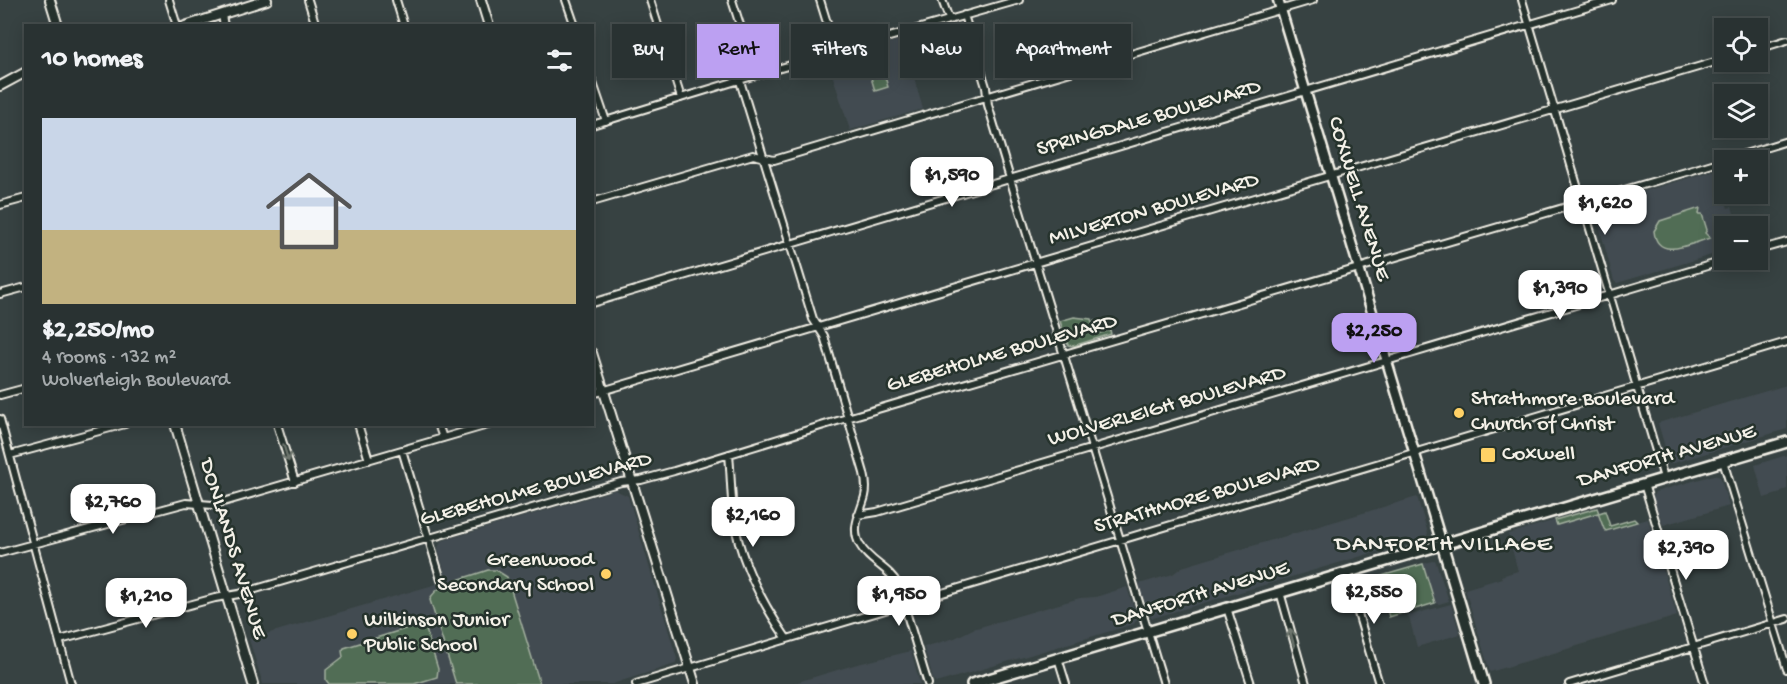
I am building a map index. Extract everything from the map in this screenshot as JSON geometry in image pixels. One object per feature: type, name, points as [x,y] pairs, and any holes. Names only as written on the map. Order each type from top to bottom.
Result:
[{"type":"main road","name":"COXWELL AVENUE","points":[[1278,0],[1484,684]]},
{"type":"main road","name":"DANFORTH AVENUE","points":[[972,684],[1787,442]]},
{"type":"street","points":[[50,0],[56,24]]},
{"type":"street","points":[[169,0],[176,24]]},
{"type":"street","points":[[192,24],[267,0]]},
{"type":"street","points":[[308,0],[315,24]]},
{"type":"street","points":[[396,0],[403,24]]},
{"type":"street","points":[[481,0],[488,24]]},
{"type":"street","points":[[566,0],[573,24]]},
{"type":"street","points":[[650,0],[681,98]]},
{"type":"street","points":[[732,0],[740,24]]},
{"type":"street","points":[[820,0],[828,24]]},
{"type":"street","points":[[942,0],[949,19]]},
{"type":"street","points":[[888,37],[1018,0]]},
{"type":"street","points":[[594,201],[753,155],[774,160],[1313,0]]},
{"type":"street","points":[[1522,0],[1664,478]]},
{"type":"street","name":"SPRINGDALE BOULEVARD","points":[[594,302],[1612,0]]},
{"type":"street","points":[[222,15],[224,24]]},
{"type":"street","points":[[964,15],[988,96],[988,105],[1164,684]]},
{"type":"street","points":[[1768,46],[1787,40]]},
{"type":"street","name":"MILVERTON BOULEVARD","points":[[594,394],[1714,62]]},
{"type":"street","points":[[0,86],[24,73]]},
{"type":"street","points":[[594,124],[748,78]]},
{"type":"street","points":[[740,81],[813,319],[824,336],[858,452],[866,484],[856,530],[860,545],[871,559],[895,579],[928,684]]},
{"type":"street","points":[[594,86],[606,121]]},
{"type":"street","name":"GLEBEHOLME BOULEVARD","points":[[60,640],[227,595],[239,594],[621,482],[633,482],[1787,141]]},
{"type":"street","points":[[0,205],[24,199]]},
{"type":"street","points":[[1768,247],[1787,242]]},
{"type":"street","name":"WOLVERLEIGH BOULEVARD","points":[[858,515],[877,512],[1714,264]]},
{"type":"street","points":[[0,294],[24,288]]},
{"type":"street","name":"STRATHMORE BOULEVARD","points":[[636,684],[1787,342]]},
{"type":"street","points":[[594,359],[695,684]]},
{"type":"street","points":[[0,395],[24,389]]},
{"type":"street","points":[[0,419],[71,684]]},
{"type":"street","points":[[10,455],[118,426]]},
{"type":"street","name":"DONLANDS AVENUE","points":[[177,426],[253,684]]},
{"type":"street","points":[[278,426],[295,482]]},
{"type":"street","points":[[359,426],[369,460]]},
{"type":"street","points":[[439,426],[443,438]]},
{"type":"street","points":[[0,553],[186,503],[213,505],[483,426]]},
{"type":"street","points":[[402,450],[441,580]]},
{"type":"street","points":[[729,454],[734,518],[741,550],[752,580],[770,614],[788,639]]},
{"type":"street","points":[[1723,461],[1787,669]]},
{"type":"street","points":[[1644,484],[1705,684]]},
{"type":"street","points":[[1346,573],[1379,684]]},
{"type":"street","points":[[1280,592],[1306,684]]},
{"type":"street","points":[[1227,608],[1251,684]]},
{"type":"street","points":[[1569,684],[1787,619]]},
{"type":"street","points":[[1058,658],[1066,684]]},
{"type":"shaded area","points":[[900,40],[900,78],[914,78],[923,109],[850,130],[833,78],[888,78],[888,43]]},
{"type":"shaded area","points":[[1714,171],[1714,204],[1727,204],[1728,208],[1732,207],[1735,216],[1714,216],[1714,254],[1617,283],[1614,281],[1594,206]]},
{"type":"shaded area","points":[[1787,385],[1787,429],[1670,464],[1658,423]]},
{"type":"shaded area","points":[[1787,455],[1787,489],[1764,498],[1755,465]]},
{"type":"shaded area","points":[[1714,475],[1720,477],[1729,506],[1663,525],[1653,497],[1655,492]]},
{"type":"shaded area","points":[[615,490],[628,496],[677,659],[675,664],[612,684],[263,684],[249,639],[447,581],[438,548],[441,541]]},
{"type":"shaded area","points":[[1417,497],[1428,533],[1426,537],[1153,618],[1148,614],[1139,584],[1173,574],[1182,567]]},
{"type":"shaded area","points":[[1597,508],[1606,531],[1648,519],[1677,616],[1490,672],[1465,589],[1518,571],[1508,534]]},
{"type":"shaded area","points":[[1435,560],[1449,601],[1439,604],[1435,603],[1423,564]]},
{"type":"shaded area","points":[[1127,587],[1137,619],[1134,624],[939,682],[933,679],[924,647],[955,638],[973,629]]},
{"type":"shaded area","points":[[1451,604],[1460,634],[1417,647],[1407,616]]},
{"type":"shaded area","points":[[911,651],[920,684],[791,684],[854,665]]},
{"type":"green space","points":[[871,78],[885,78],[888,87],[875,91]]},
{"type":"green space","points":[[1700,208],[1699,214],[1702,214],[1707,230],[1705,233],[1710,238],[1676,248],[1661,246],[1654,231],[1660,221]]},
{"type":"green space","points":[[1074,317],[1091,319],[1092,322],[1095,321],[1099,333],[1110,330],[1111,334],[1073,346],[1068,345],[1060,321]]},
{"type":"green space","points":[[1597,508],[1599,513],[1605,511],[1610,526],[1634,519],[1637,522],[1606,531],[1598,513],[1557,525],[1555,520]]},
{"type":"green space","points":[[1423,564],[1435,603],[1389,617],[1378,577]]},
{"type":"green space","points":[[488,570],[496,570],[507,577],[540,684],[456,684],[430,600],[433,594],[446,585]]},
{"type":"green space","points":[[424,623],[438,669],[437,677],[414,684],[329,684],[326,680],[326,670],[343,657],[344,648]]},
{"type":"place","name":"Strathmore Boulevard Church of Christ","points":[[1459,413]]},
{"type":"place","name":"Coxwell","points":[[1488,455]]},
{"type":"place","name":"Greenwood Secondary School","points":[[606,574]]},
{"type":"place","name":"Wilkinson Junior Public School","points":[[352,634]]},
{"type":"district","name":"DANFORTH VILLAGE","points":[[1444,545]]}]
